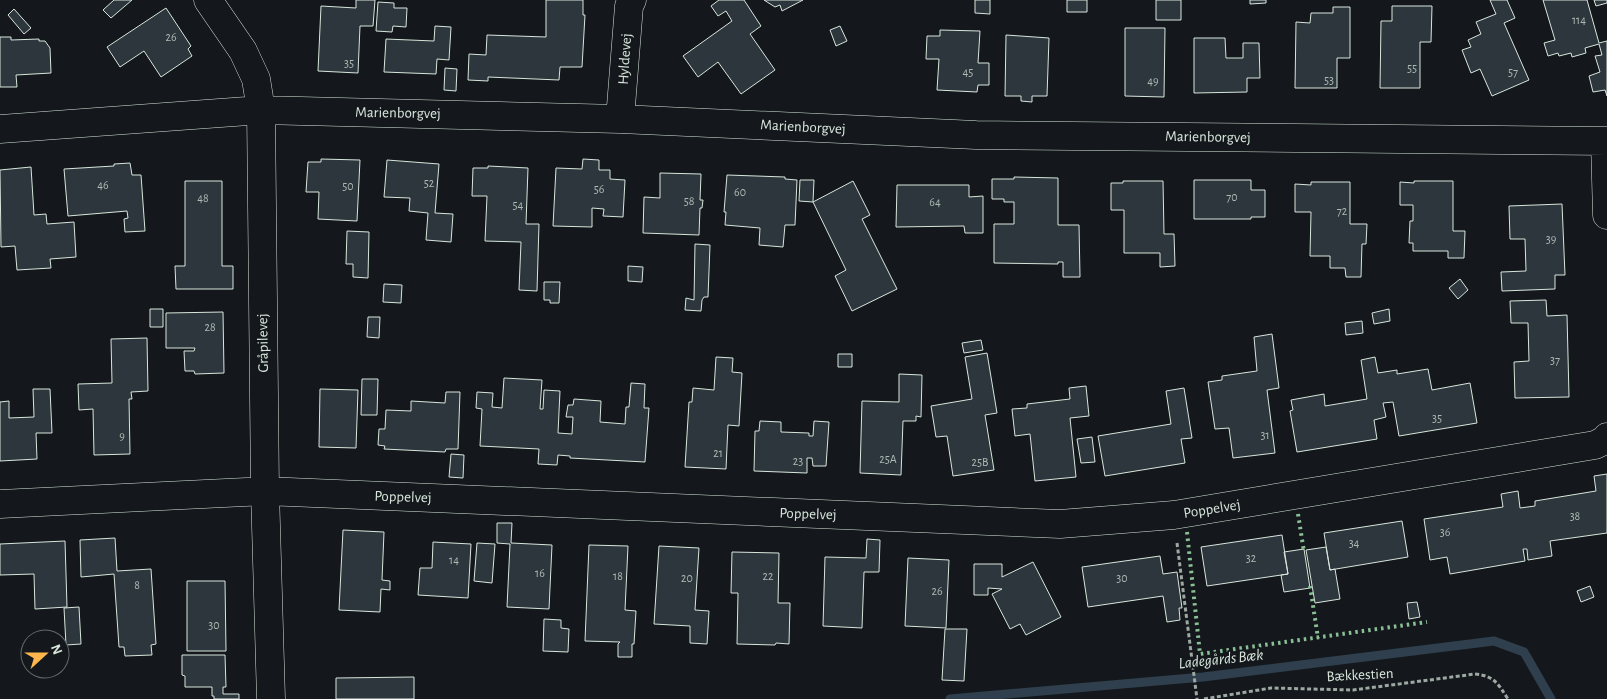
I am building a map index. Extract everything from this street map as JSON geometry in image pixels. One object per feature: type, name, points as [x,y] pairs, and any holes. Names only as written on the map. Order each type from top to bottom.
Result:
[{"type":"street","name":"Gråpilevej","points":[[208,0],[242,51],[256,79],[261,110],[265,491],[270,699]]},
{"type":"street","name":"Hyldevej","points":[[620,119],[628,6],[632,0]]},
{"type":"street","name":"Marienborgvej","points":[[0,129],[261,110],[620,119],[976,135],[1606,141]]},
{"type":"street","points":[[1606,141],[1607,215]]},
{"type":"street","name":"Poppelvej","points":[[0,504],[265,491],[1060,524],[1174,515],[1596,445],[1607,437]]},
{"type":"path","points":[[1174,515],[1197,698]]},
{"type":"path","name":"Bækkestien","points":[[1204,699],[1271,688],[1353,690],[1475,674],[1485,675],[1495,680],[1508,699]]},
{"type":"building","points":[[114,0],[132,0],[111,18],[103,10]]},
{"type":"building","points":[[356,0],[375,0],[373,26],[360,26],[358,73],[318,71],[321,6],[356,8]]},
{"type":"building","points":[[546,0],[583,0],[583,15],[585,15],[582,67],[560,67],[559,80],[488,77],[488,81],[468,80],[469,54],[486,55],[487,35],[546,37]]},
{"type":"building","points":[[719,0],[744,0],[761,26],[750,34],[775,70],[741,94],[718,62],[698,77],[683,56],[732,21],[726,11],[718,16],[711,6]]},
{"type":"building","points":[[764,0],[803,0],[782,11],[780,5],[775,7]]},
{"type":"building","points":[[975,0],[990,0],[990,14],[975,13]]},
{"type":"building","points":[[1067,0],[1087,0],[1087,12],[1067,12]]},
{"type":"building","points":[[1156,0],[1181,0],[1181,20],[1156,20]]},
{"type":"building","points":[[1250,0],[1266,0],[1266,3],[1250,4]]},
{"type":"building","points":[[1490,0],[1507,0],[1515,18],[1504,23],[1529,80],[1492,96],[1480,69],[1471,73],[1462,50],[1471,47],[1468,40],[1481,34],[1476,22],[1496,14]]},
{"type":"building","points":[[1543,0],[1587,0],[1599,43],[1607,41],[1607,96],[1605,90],[1593,92],[1589,76],[1600,72],[1595,56],[1602,55],[1599,44],[1585,48],[1586,53],[1572,57],[1571,53],[1559,56],[1558,53],[1548,56],[1544,43],[1555,40]]},
{"type":"building","points":[[1594,0],[1607,0],[1607,3],[1596,6]]},
{"type":"building","points":[[378,2],[394,3],[394,8],[407,8],[406,27],[393,26],[392,32],[376,31]]},
{"type":"building","points":[[1392,6],[1432,6],[1431,42],[1420,42],[1420,88],[1380,88],[1381,21],[1392,21]]},
{"type":"building","points":[[1333,7],[1350,7],[1350,58],[1337,58],[1337,88],[1295,88],[1296,22],[1310,23],[1311,13],[1333,13]]},
{"type":"building","points":[[166,8],[191,46],[188,49],[192,56],[161,77],[144,51],[120,67],[107,47]]},
{"type":"building","points":[[14,9],[31,28],[24,34],[8,15]]},
{"type":"building","points":[[435,26],[451,27],[449,60],[437,59],[436,74],[384,72],[386,39],[434,41]]},
{"type":"building","points":[[840,26],[847,41],[836,46],[830,30]]},
{"type":"building","points":[[1125,28],[1165,28],[1164,97],[1125,96]]},
{"type":"building","points":[[940,30],[980,31],[978,63],[989,63],[989,85],[978,85],[977,92],[937,90],[939,59],[926,59],[927,36],[940,36]]},
{"type":"building","points":[[1006,35],[1049,38],[1047,96],[1032,96],[1032,102],[1021,101],[1021,96],[1005,96]]},
{"type":"building","points":[[0,37],[11,37],[11,40],[39,39],[39,41],[45,41],[50,48],[51,73],[16,75],[17,87],[0,87]]},
{"type":"building","points":[[1194,38],[1225,38],[1226,58],[1243,58],[1243,43],[1259,43],[1260,78],[1247,78],[1247,92],[1194,93]]},
{"type":"building","points":[[445,68],[457,69],[456,91],[444,90]]},
{"type":"building","points":[[321,159],[360,160],[357,221],[318,219],[319,192],[306,192],[308,162],[321,162]]},
{"type":"building","points":[[583,159],[599,160],[599,170],[610,170],[610,179],[625,180],[623,217],[603,216],[604,209],[592,208],[592,227],[553,226],[556,168],[582,169]]},
{"type":"building","points":[[387,160],[439,164],[435,213],[453,214],[451,242],[426,240],[428,213],[409,211],[410,198],[384,197]]},
{"type":"building","points":[[130,163],[132,175],[141,175],[145,231],[125,232],[124,219],[128,218],[127,211],[68,216],[64,169],[114,166],[114,164]]},
{"type":"building","points":[[488,166],[528,168],[526,224],[539,224],[537,291],[519,290],[521,242],[485,241],[487,196],[472,196],[473,168],[488,168]]},
{"type":"building","points":[[31,167],[34,215],[46,214],[47,224],[74,222],[76,257],[50,259],[51,268],[17,270],[15,246],[1,247],[0,170]]},
{"type":"building","points":[[660,173],[701,174],[700,200],[703,200],[702,208],[700,208],[699,235],[643,233],[644,197],[660,198]]},
{"type":"building","points":[[727,175],[785,177],[785,179],[797,180],[795,225],[785,225],[783,247],[759,245],[760,228],[725,225],[726,212],[724,212]]},
{"type":"building","points":[[1014,177],[1058,178],[1058,225],[1079,225],[1080,277],[1063,277],[1063,262],[1058,262],[1058,264],[994,263],[994,224],[1014,224],[1014,202],[1004,202],[1004,199],[992,199],[992,179],[1014,179]]},
{"type":"building","points":[[800,180],[814,180],[813,202],[799,201]]},
{"type":"building","points":[[1194,180],[1251,180],[1251,190],[1265,190],[1265,217],[1251,217],[1251,219],[1194,219]]},
{"type":"building","points":[[185,181],[222,181],[222,266],[233,266],[233,289],[176,289],[175,266],[185,266]]},
{"type":"building","points":[[853,181],[870,215],[862,219],[897,289],[852,311],[835,276],[846,270],[813,202]]},
{"type":"building","points":[[1123,181],[1163,181],[1164,234],[1174,234],[1175,266],[1160,267],[1160,253],[1124,253],[1124,210],[1111,210],[1111,183],[1123,183]]},
{"type":"building","points":[[1414,181],[1453,181],[1453,231],[1465,231],[1464,258],[1448,258],[1448,251],[1413,251],[1413,243],[1409,243],[1410,221],[1413,221],[1413,205],[1400,205],[1400,182],[1414,183]]},
{"type":"building","points":[[1311,182],[1350,182],[1350,224],[1367,224],[1366,244],[1362,244],[1361,277],[1346,277],[1345,268],[1330,268],[1330,256],[1310,256],[1311,212],[1295,212],[1295,184],[1311,185]]},
{"type":"building","points":[[897,185],[969,185],[969,197],[983,196],[983,233],[965,233],[964,226],[896,227]]},
{"type":"building","points":[[1562,204],[1565,275],[1555,275],[1555,289],[1502,291],[1501,272],[1526,271],[1525,239],[1510,239],[1509,206]]},
{"type":"building","points":[[347,231],[369,232],[368,278],[353,277],[353,264],[346,264]]},
{"type":"building","points":[[695,244],[710,245],[708,297],[704,297],[702,300],[701,311],[685,310],[686,298],[694,300]]},
{"type":"building","points":[[628,266],[643,267],[642,282],[628,281]]},
{"type":"building","points":[[1460,279],[1468,290],[1458,299],[1449,288]]},
{"type":"building","points":[[544,282],[560,282],[559,303],[550,303],[550,300],[544,300]]},
{"type":"building","points":[[384,284],[402,285],[401,303],[383,302]]},
{"type":"building","points":[[1546,300],[1547,316],[1567,315],[1569,397],[1515,398],[1514,362],[1529,361],[1528,323],[1511,323],[1510,301]]},
{"type":"building","points":[[150,309],[163,309],[163,327],[150,327]]},
{"type":"building","points":[[1389,309],[1390,321],[1374,324],[1372,313]]},
{"type":"building","points":[[223,312],[224,373],[195,374],[194,371],[185,371],[184,351],[194,351],[195,348],[166,348],[166,313]]},
{"type":"building","points":[[368,317],[380,317],[379,338],[367,337]]},
{"type":"building","points":[[1362,321],[1363,333],[1346,335],[1345,323]]},
{"type":"building","points":[[1272,334],[1279,388],[1267,390],[1275,453],[1233,458],[1229,428],[1215,429],[1208,382],[1222,380],[1222,376],[1257,371],[1254,337]]},
{"type":"building","points":[[147,338],[148,391],[131,392],[132,399],[129,399],[130,454],[94,455],[93,409],[79,410],[78,384],[112,383],[111,339]]},
{"type":"building","points":[[981,340],[983,350],[964,353],[962,343]]},
{"type":"building","points":[[987,353],[997,413],[985,415],[994,470],[953,476],[947,436],[936,437],[931,406],[972,399],[965,357]]},
{"type":"building","points":[[838,354],[852,354],[852,367],[838,367]]},
{"type":"building","points":[[716,357],[733,358],[732,372],[742,373],[739,426],[728,425],[726,469],[685,467],[689,402],[692,402],[693,388],[714,390]]},
{"type":"building","points":[[1375,357],[1378,373],[1397,370],[1397,374],[1428,369],[1432,390],[1470,383],[1477,423],[1399,436],[1393,402],[1383,403],[1386,417],[1374,420],[1377,439],[1297,452],[1290,411],[1293,410],[1291,400],[1324,394],[1325,406],[1367,399],[1361,360]]},
{"type":"building","points":[[899,374],[922,375],[921,417],[916,416],[916,421],[903,421],[901,475],[860,473],[862,401],[899,402]]},
{"type":"building","points":[[504,378],[542,380],[540,409],[543,409],[544,390],[560,391],[558,433],[572,434],[573,417],[566,417],[568,405],[573,405],[574,399],[601,401],[600,422],[625,424],[631,383],[645,384],[644,408],[649,408],[645,462],[570,458],[570,456],[558,455],[557,465],[538,464],[539,449],[480,446],[482,409],[476,408],[477,392],[493,393],[492,407],[502,408]]},
{"type":"building","points":[[362,379],[378,379],[377,415],[361,415]]},
{"type":"building","points":[[1086,386],[1089,416],[1070,418],[1076,477],[1035,481],[1030,434],[1015,436],[1012,409],[1027,408],[1027,404],[1070,399],[1069,388]]},
{"type":"building","points":[[1184,388],[1192,438],[1181,439],[1185,463],[1105,476],[1098,436],[1171,424],[1166,391]]},
{"type":"building","points":[[33,389],[50,389],[52,433],[36,433],[37,459],[0,461],[0,402],[9,401],[9,418],[34,417]]},
{"type":"building","points":[[320,389],[358,390],[356,448],[319,447]]},
{"type":"building","points":[[446,392],[460,392],[458,449],[446,449],[445,452],[384,449],[385,446],[378,445],[379,429],[385,429],[386,410],[411,411],[411,401],[445,403]]},
{"type":"building","points":[[760,421],[781,422],[781,432],[809,433],[809,436],[813,436],[814,421],[829,422],[826,466],[813,466],[812,458],[807,458],[807,473],[754,471],[755,431],[759,431]]},
{"type":"building","points":[[1092,437],[1095,462],[1081,463],[1077,439]]},
{"type":"building","points":[[451,454],[464,455],[463,478],[449,477]]},
{"type":"building","points":[[1607,474],[1607,533],[1550,541],[1552,556],[1528,560],[1527,549],[1523,549],[1525,561],[1450,574],[1447,557],[1430,560],[1424,519],[1503,507],[1501,494],[1518,491],[1520,508],[1535,506],[1535,501],[1596,491],[1594,476]]},
{"type":"building","points":[[1402,521],[1408,557],[1330,570],[1324,533]]},
{"type":"building","points":[[497,523],[512,523],[511,543],[552,545],[549,609],[507,607],[510,544],[497,543]]},
{"type":"building","points":[[343,530],[384,532],[382,580],[390,581],[390,590],[381,589],[380,612],[339,610]]},
{"type":"building","points":[[1282,535],[1288,574],[1207,586],[1201,547]]},
{"type":"building","points":[[115,538],[117,571],[151,569],[156,644],[151,645],[152,655],[125,656],[124,647],[119,647],[114,574],[81,577],[80,540]]},
{"type":"building","points":[[867,539],[880,540],[879,572],[864,572],[862,628],[823,626],[825,557],[866,558]]},
{"type":"building","points":[[65,541],[67,607],[35,609],[34,574],[0,575],[0,544]]},
{"type":"building","points":[[433,542],[471,544],[468,598],[418,595],[420,568],[432,568]]},
{"type":"building","points":[[477,543],[495,544],[492,583],[474,581]]},
{"type":"building","points":[[589,545],[628,546],[625,610],[636,611],[632,657],[618,657],[618,644],[620,642],[585,641]]},
{"type":"building","points":[[659,546],[699,548],[695,610],[709,611],[707,644],[690,643],[690,626],[654,624]]},
{"type":"building","points":[[1326,547],[1330,570],[1335,569],[1340,599],[1315,603],[1306,550]]},
{"type":"building","points":[[1304,549],[1310,588],[1284,592],[1281,575],[1288,574],[1284,552]]},
{"type":"building","points":[[732,552],[779,553],[778,603],[790,603],[789,644],[737,644],[738,593],[731,593]]},
{"type":"building","points":[[1160,556],[1163,574],[1177,572],[1182,608],[1179,608],[1180,620],[1167,622],[1163,596],[1088,607],[1082,567]]},
{"type":"building","points":[[908,558],[949,560],[946,628],[905,626]]},
{"type":"building","points":[[1033,562],[1061,617],[1026,635],[1020,624],[1010,629],[992,594],[1002,589],[988,588],[988,595],[974,595],[974,564],[1002,564],[1002,577]]},
{"type":"building","points":[[187,581],[225,581],[226,651],[187,651]]},
{"type":"building","points":[[1590,586],[1594,597],[1581,602],[1577,591]]},
{"type":"building","points":[[1417,602],[1420,617],[1409,619],[1407,603]]},
{"type":"building","points":[[79,607],[81,644],[70,645],[70,629],[65,629],[64,608]]},
{"type":"building","points":[[544,619],[561,620],[561,628],[569,629],[568,652],[543,651]]},
{"type":"building","points":[[945,629],[967,629],[964,681],[942,680]]},
{"type":"building","points":[[182,655],[225,655],[226,687],[223,687],[223,694],[239,694],[239,699],[214,699],[212,687],[185,687],[185,676],[182,675]]},
{"type":"building","points":[[414,677],[414,699],[336,699],[336,678]]},
{"type":"waterway","name":"Ladegårds Bæk","points":[[950,699],[1203,677],[1494,641],[1524,652],[1551,699]]},
{"type":"hedge","points":[[1298,514],[1304,552]]},
{"type":"hedge","points":[[1187,532],[1200,654],[1427,622]]},
{"type":"hedge","points":[[1310,586],[1318,638]]}]
